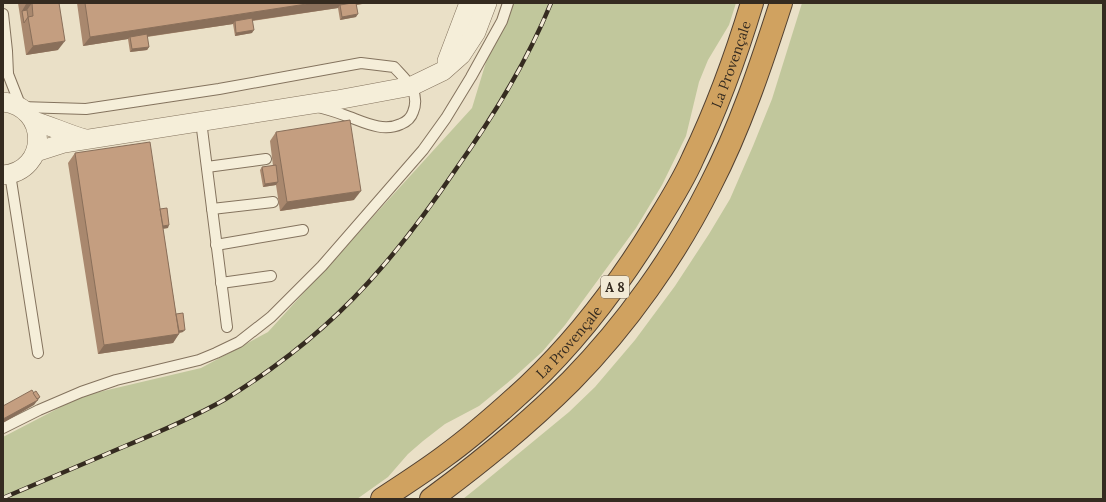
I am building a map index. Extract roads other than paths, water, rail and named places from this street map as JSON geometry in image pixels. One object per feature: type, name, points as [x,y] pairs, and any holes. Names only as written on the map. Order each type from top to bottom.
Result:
[{"type":"highway","name":"La Provençale","points":[[382,499],[445,456],[528,386],[560,354],[617,284],[644,245],[674,195],[693,158],[734,59],[752,3]]},
{"type":"highway","name":"La Provençale","points":[[431,499],[512,435],[572,380],[623,321],[654,280],[689,224],[710,186],[733,137],[760,68],[781,3]]},
{"type":"street","points":[[443,71],[456,42],[469,3]]},
{"type":"street","points":[[36,152],[64,143],[86,139],[310,104],[412,86],[443,71],[461,55],[476,32],[487,3]]},
{"type":"street","points":[[7,174],[21,170],[30,162],[36,152],[38,136],[34,121],[28,113],[12,105]]},
{"type":"street","points":[[34,121],[70,135],[86,139]]},
{"type":"lane","points":[[3,428],[38,410],[116,380],[199,360],[216,353],[239,342],[271,317],[322,266],[423,150],[446,118],[471,77],[502,21],[508,3]]},
{"type":"lane","points":[[3,14],[7,51],[5,70],[12,105],[86,109],[219,89],[361,63],[394,67],[412,86],[416,97],[413,112],[407,121],[397,126],[388,128],[375,126],[310,104]]},
{"type":"lane","points":[[201,121],[227,327]]},
{"type":"lane","points":[[207,167],[266,159]]},
{"type":"lane","points":[[7,174],[38,353]]},
{"type":"lane","points":[[212,209],[272,202]]},
{"type":"lane","points":[[216,245],[303,230]]},
{"type":"lane","points":[[221,284],[272,276]]},
{"type":"railway","points":[[3,498],[161,431],[212,407],[246,386],[288,356],[328,323],[365,286],[392,255],[447,182],[508,89],[531,47],[551,3]]}]
